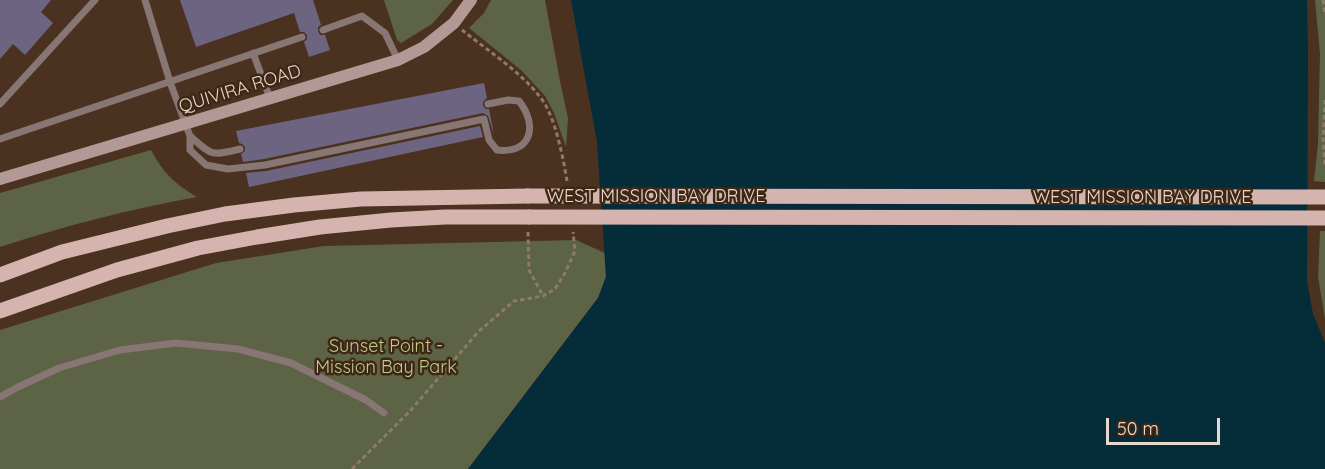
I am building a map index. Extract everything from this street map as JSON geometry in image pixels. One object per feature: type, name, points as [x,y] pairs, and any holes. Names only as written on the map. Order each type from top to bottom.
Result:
[{"type":"main road","name":"WEST MISSION BAY DRIVE","points":[[0,275],[62,252],[167,226],[225,214],[361,199],[528,196],[1325,197]]},
{"type":"main road","name":"WEST MISSION BAY DRIVE","points":[[0,311],[117,270],[198,248],[320,227],[391,220],[445,217],[529,224],[1325,218]]},
{"type":"street","name":"QUIVIRA ROAD","points":[[0,179],[398,60],[424,47],[454,23],[471,0]]},
{"type":"lane","points":[[0,104],[95,0]]},
{"type":"lane","points":[[145,0],[170,82],[190,136],[190,150],[206,165],[228,170],[265,165],[484,119],[489,140],[497,150],[510,152],[521,147],[530,136],[527,110],[519,101],[508,100],[488,104]]},
{"type":"lane","points":[[323,30],[362,16],[385,33],[398,60]]},
{"type":"lane","points":[[0,139],[302,37]]},
{"type":"lane","points":[[253,53],[270,98]]},
{"type":"lane","points":[[190,136],[211,154],[240,149]]},
{"type":"lane","points":[[0,397],[58,369],[120,350],[176,343],[238,349],[291,363],[366,400],[384,413]]},
{"type":"path","points":[[1323,0],[1325,15]]},
{"type":"path","points":[[454,23],[526,80],[542,98],[555,128],[567,188]]},
{"type":"path","points":[[1325,100],[1323,141],[1325,166]]},
{"type":"path","points":[[529,224],[529,270],[543,296]]},
{"type":"path","points":[[352,469],[411,410],[478,332],[514,301],[543,296],[555,289],[575,250],[573,230]]},
{"type":"green space","points":[[384,0],[453,0],[432,24],[401,43],[397,40]]},
{"type":"green space","points":[[491,0],[545,0],[568,118],[566,147],[554,113],[545,96],[522,71],[469,28],[484,13]]},
{"type":"green space","points":[[1315,0],[1325,0],[1325,182],[1314,181],[1318,144],[1320,54]]},
{"type":"green space","points":[[151,150],[160,166],[170,177],[197,197],[98,219],[0,247],[0,193]]},
{"type":"green space","points":[[1320,231],[1325,231],[1325,319],[1318,277]]},
{"type":"green space","name":"Sunset Point - Mission Bay Park","points":[[576,240],[605,253],[606,277],[598,298],[468,469],[0,469],[0,330],[216,263],[324,246]]},
{"type":"water","points":[[571,0],[1307,0],[1307,281],[1313,314],[1325,343],[1325,469],[468,469],[598,298],[606,277],[597,142]]},
{"type":"building","points":[[0,0],[51,0],[41,12],[53,23],[25,55],[13,44],[0,59]]},
{"type":"building","points":[[180,0],[313,0],[321,25],[318,31],[320,35],[325,35],[330,50],[309,57],[304,42],[307,35],[300,32],[294,13],[196,47]]},
{"type":"building","points":[[484,83],[487,98],[483,106],[489,109],[494,135],[488,116],[483,113],[243,162],[241,154],[245,151],[245,147],[239,143],[236,131]]},
{"type":"building","points":[[480,126],[483,137],[249,187],[246,173],[266,171]]}]
